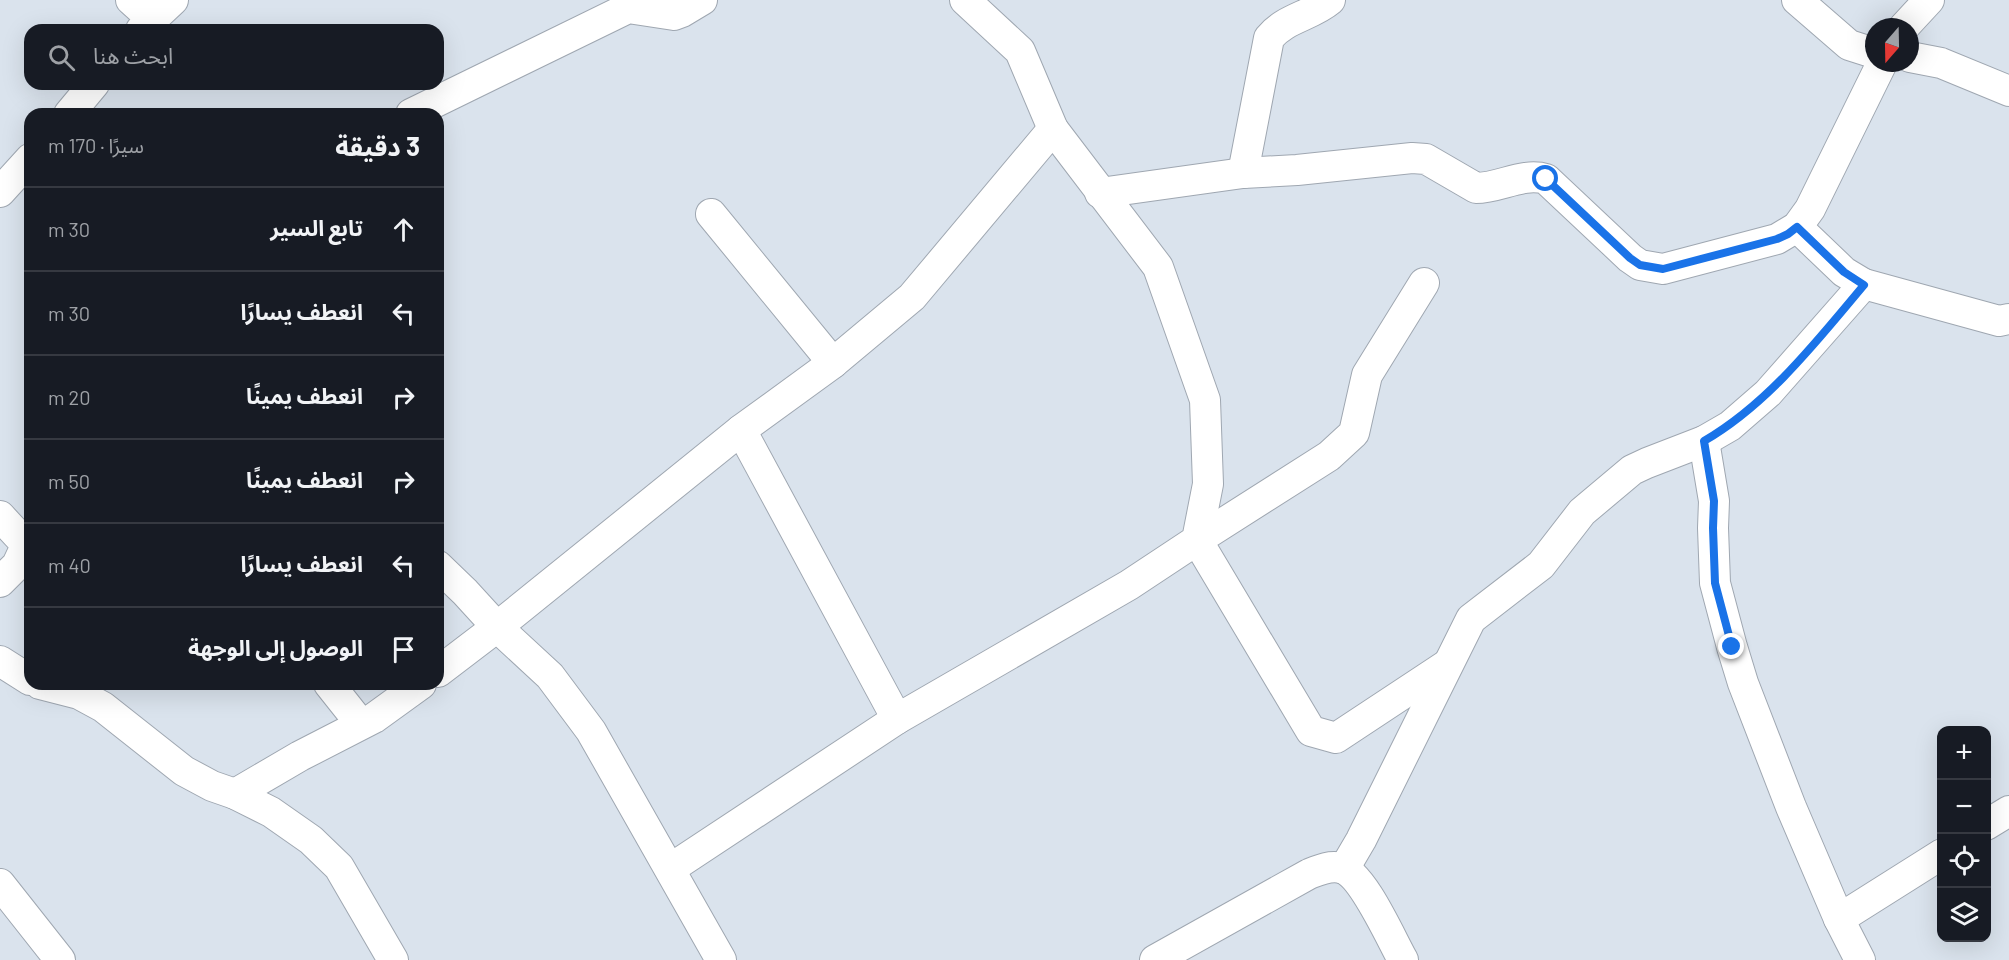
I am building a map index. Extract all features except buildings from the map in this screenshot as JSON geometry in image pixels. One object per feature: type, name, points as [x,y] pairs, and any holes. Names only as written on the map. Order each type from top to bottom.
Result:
[{"type":"street","points":[[423,108],[628,8],[674,15],[702,0]]},
{"type":"street","points":[[965,0],[1020,51],[1053,129],[1158,267],[1205,400],[1208,484],[1197,540],[1311,731],[1336,738],[1449,664]]},
{"type":"street","points":[[1243,173],[1269,38],[1281,26],[1321,7],[1330,0]]},
{"type":"street","points":[[1797,0],[1849,45],[1865,50]]},
{"type":"street","points":[[1912,18],[1929,0]]},
{"type":"street","points":[[1919,58],[1947,65],[2009,91]]},
{"type":"street","points":[[1100,193],[1243,173],[1412,158],[1426,159],[1476,188],[1529,176],[1546,179],[1630,258],[1640,265],[1663,269],[1777,239],[1797,227],[1810,209],[1878,72]]},
{"type":"street","points":[[74,108],[89,90]]},
{"type":"street","points":[[444,667],[741,430],[833,363],[912,297],[1053,129]]},
{"type":"street","points":[[0,192],[24,166]]},
{"type":"street","points":[[711,214],[833,363]]},
{"type":"street","points":[[1797,227],[1844,272],[1864,285],[1999,321],[2009,320]]},
{"type":"street","points":[[670,869],[897,719],[1129,585],[1329,456],[1354,434],[1367,375],[1424,283]]},
{"type":"street","points":[[1344,869],[1361,840],[1471,620],[1541,565],[1582,512],[1632,470],[1704,441],[1730,426],[1768,393],[1864,285]]},
{"type":"street","points":[[741,430],[897,719]]},
{"type":"street","points":[[1704,441],[1714,501],[1715,583],[1732,647],[1743,683],[1791,807],[1839,920],[1860,960]]},
{"type":"street","points":[[0,516],[24,544]]},
{"type":"street","points":[[0,582],[17,566],[24,550]]},
{"type":"street","points":[[444,572],[497,627],[550,676],[591,731],[721,960]]},
{"type":"street","points":[[0,661],[24,676]]},
{"type":"street","points":[[63,690],[79,694],[103,707],[184,771],[212,786],[235,794],[279,818],[311,840],[339,867],[393,960]]},
{"type":"street","points":[[334,690],[360,723]]},
{"type":"street","points":[[235,794],[360,723],[388,710],[414,690]]},
{"type":"street","points":[[1991,822],[2009,811]]},
{"type":"street","points":[[1839,920],[1937,857]]},
{"type":"street","points":[[1155,960],[1309,874],[1328,867],[1344,869],[1356,879],[1368,895],[1402,960]]},
{"type":"street","points":[[0,884],[60,960]]},
{"type":"route","points":[[1546,179],[1640,265],[1663,269],[1777,239],[1797,227],[1844,272],[1864,285],[1768,393],[1730,426],[1704,441],[1714,501],[1715,583],[1732,647]]}]
